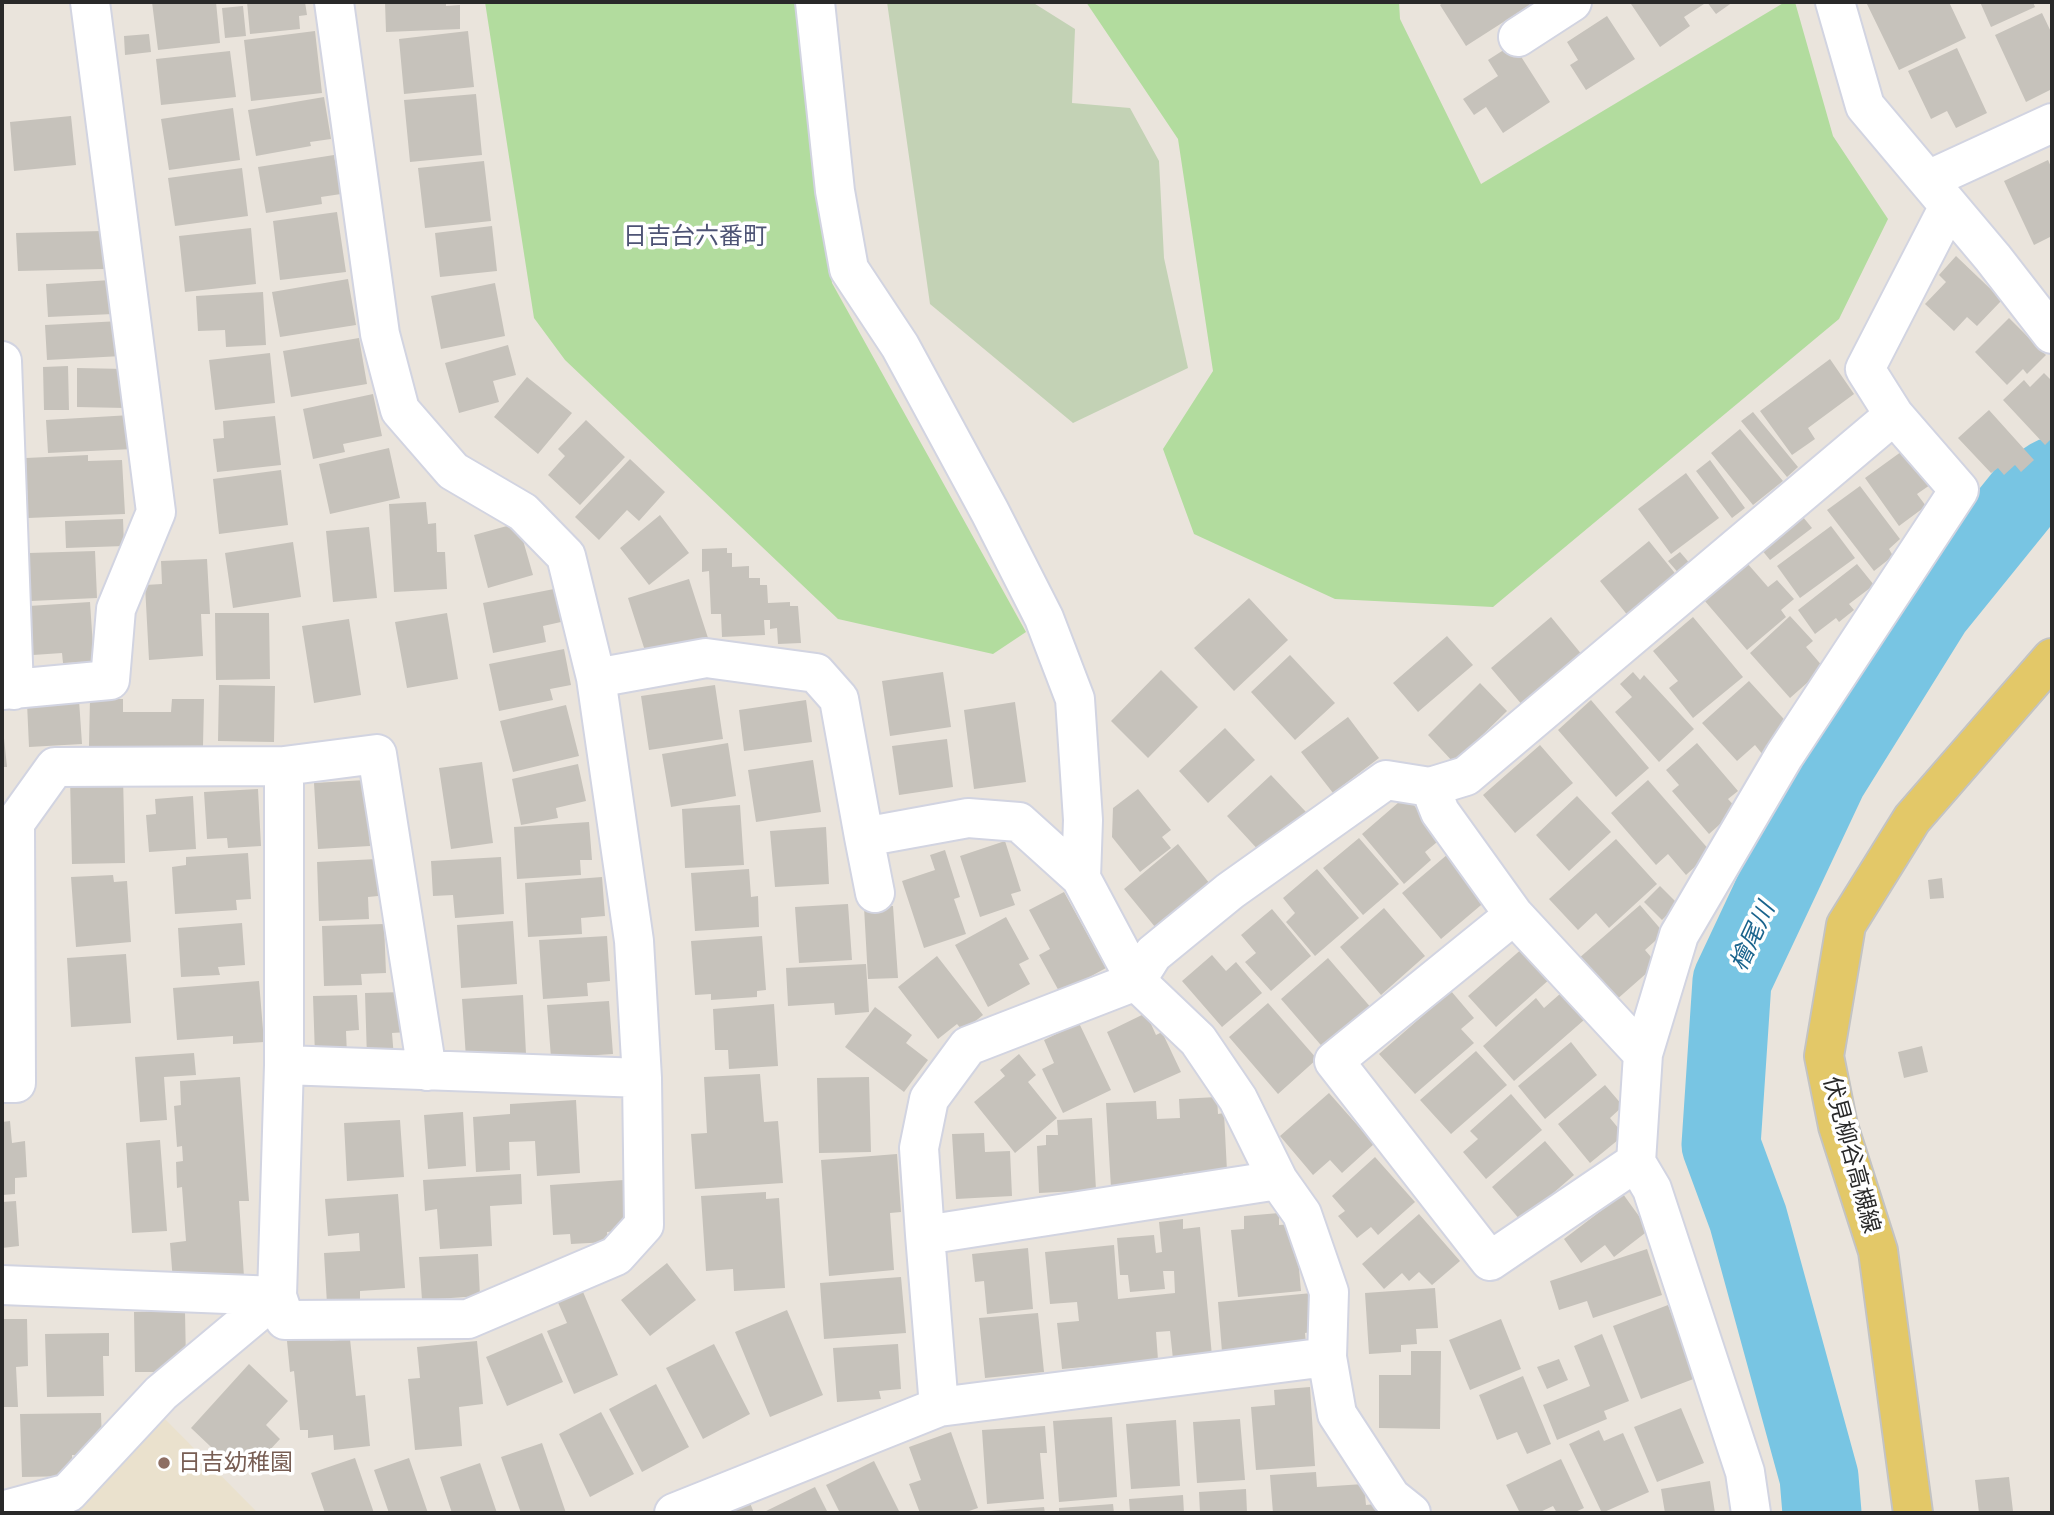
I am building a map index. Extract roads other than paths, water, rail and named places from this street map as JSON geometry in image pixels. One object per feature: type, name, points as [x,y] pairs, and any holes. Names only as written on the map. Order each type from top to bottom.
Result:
[{"type":"main road","name":"伏見柳谷高槻線","points":[[1913,1513],[1878,1251],[1838,1126],[1824,1056],[1846,925],[1912,819],[2052,658]]},
{"type":"street","points":[[2,361],[8,690],[110,680],[116,610],[156,512],[90,2]]},
{"type":"street","points":[[284,766],[284,1065],[277,1296],[285,1320],[468,1319],[616,1256],[644,1225],[642,1078],[634,941],[596,678],[566,556],[523,512],[453,471],[400,410],[380,334],[334,2]]},
{"type":"street","points":[[816,2],[835,191],[849,269],[900,346],[990,512],[1044,618],[1075,699],[1083,820],[1081,878]]},
{"type":"street","points":[[1835,2],[1865,106],[2052,334]]},
{"type":"street","points":[[1518,37],[1564,4]]},
{"type":"street","points":[[1751,1513],[1745,1472],[1652,1189],[1636,1162],[1643,1054],[1679,935],[1784,756],[1959,490],[1894,415],[1865,369],[1939,193],[2052,122]]},
{"type":"street","points":[[940,1407],[919,1148],[929,1099],[968,1046],[1136,981],[1153,954],[1230,891],[1386,780],[1430,787],[1465,775],[1894,415]]},
{"type":"street","points":[[596,678],[706,658],[816,673],[839,699],[874,893]]},
{"type":"street","points":[[2,1083],[16,1083],[15,823],[55,768],[284,766],[377,754],[427,1071]]},
{"type":"street","points":[[1430,787],[1440,812],[1514,915],[1643,1054]]},
{"type":"street","points":[[864,836],[968,818],[1019,822],[1081,878],[1136,981],[1198,1040],[1238,1099],[1278,1180],[1302,1214],[1329,1292],[1327,1357],[1337,1413],[1391,1497],[1411,1513]]},
{"type":"street","points":[[1514,915],[1334,1061],[1490,1261],[1636,1162]]},
{"type":"street","points":[[284,1065],[642,1078]]},
{"type":"street","points":[[925,1235],[1278,1180]]},
{"type":"street","points":[[2,1285],[277,1296]]},
{"type":"street","points":[[2,1511],[68,1493],[161,1393],[277,1296]]},
{"type":"street","points":[[674,1513],[940,1407],[1327,1357]]},
{"type":"waterway","name":"檜尾川","points":[[1822,1513],[1819,1477],[1748,1218],[1721,1145],[1732,981],[1828,777],[1932,610],[2025,495],[2052,477]]},
{"type":"place","name":"日吉幼稚園","points":[[164,1463]]},
{"type":"district","name":"日吉台六番町","points":[[695,237]]}]
